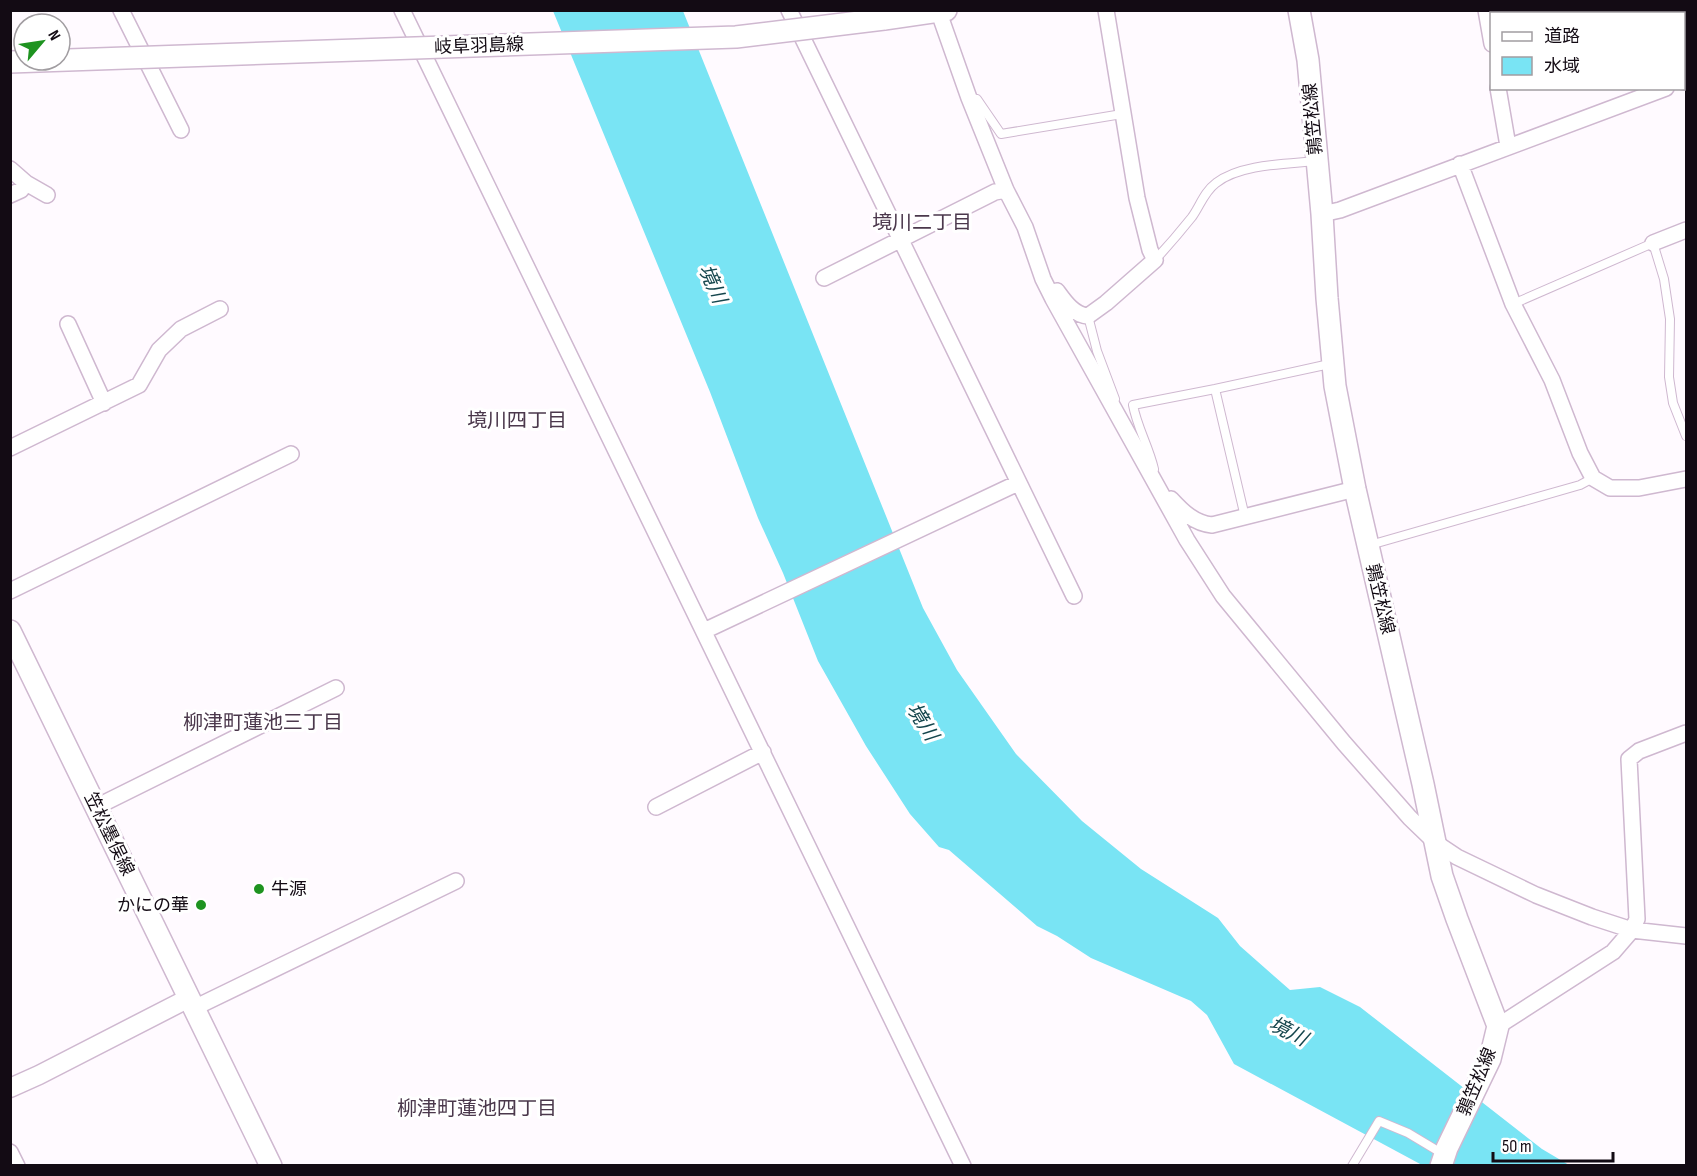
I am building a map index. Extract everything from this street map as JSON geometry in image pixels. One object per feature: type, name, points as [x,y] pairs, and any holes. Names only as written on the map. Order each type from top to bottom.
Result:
[{"type":"main road","name":"鶉笠松線","points":[[1299,10],[1308,60],[1335,386],[1355,489],[1442,876],[1456,919],[1498,1026],[1490,1059],[1444,1156]]},
{"type":"main road","name":"岐阜羽島線","points":[[10,62],[736,37],[941,11]]},
{"type":"main road","name":"笠松墨俣線","points":[[10,631],[271,1166]]},
{"type":"street","points":[[121,10],[181,130]]},
{"type":"street","points":[[402,10],[963,1166]]},
{"type":"street","points":[[789,10],[1074,596]]},
{"type":"street","points":[[1043,279],[1049,281],[1066,304],[1081,316],[1088,316],[1155,260],[1150,250],[1137,198],[1106,10]]},
{"type":"street","points":[[1486,10],[1490,37]]},
{"type":"street","points":[[941,11],[969,98],[1006,190],[1025,227],[1043,279],[1187,540],[1223,596],[1344,743],[1410,818],[1436,843],[1457,857],[1536,895],[1592,917],[1632,930],[1686,936]]},
{"type":"street","points":[[1498,90],[1508,146]]},
{"type":"street","points":[[1322,214],[1340,210],[1661,90]]},
{"type":"street","points":[[1460,164],[1513,304],[1552,380],[1580,453],[1593,478],[1610,488],[1639,488],[1686,479]]},
{"type":"street","points":[[10,169],[26,183],[47,195]]},
{"type":"street","points":[[10,195],[21,190],[26,183]]},
{"type":"street","points":[[824,278],[995,192],[1006,190]]},
{"type":"street","points":[[1653,243],[1686,230]]},
{"type":"street","points":[[10,448],[139,385],[159,350],[181,329],[220,309]]},
{"type":"street","points":[[68,324],[104,403]]},
{"type":"street","points":[[10,591],[291,454]]},
{"type":"street","points":[[704,631],[1018,483]]},
{"type":"street","points":[[1162,493],[1200,524],[1212,525],[1355,489]]},
{"type":"street","points":[[96,807],[336,688]]},
{"type":"street","points":[[1498,1026],[1613,952],[1632,930],[1637,919],[1629,759],[1638,751],[1686,733]]},
{"type":"street","points":[[656,807],[763,752]]},
{"type":"street","points":[[10,1088],[456,881]]},
{"type":"street","points":[[10,1152],[17,1166]]},
{"type":"lane","points":[[969,98],[976,99],[1001,135],[1122,114]]},
{"type":"lane","points":[[1155,260],[1194,214],[1202,198],[1216,182],[1237,172],[1260,167],[1317,161]]},
{"type":"lane","points":[[1513,304],[1653,243],[1664,279],[1670,319],[1669,377],[1673,403],[1686,436]]},
{"type":"lane","points":[[1088,316],[1097,351],[1116,399],[1110,400]]},
{"type":"lane","points":[[1153,477],[1154,468],[1147,444],[1136,420],[1133,405],[1325,365],[1334,366]]},
{"type":"lane","points":[[1215,389],[1245,517]]},
{"type":"lane","points":[[1367,546],[1580,485],[1593,478]]},
{"type":"lane","points":[[1352,1166],[1379,1121],[1408,1133],[1444,1156]]},
{"type":"water","name":"境川","points":[[553,11],[683,11],[923,608],[957,670],[1016,754],[1082,821],[1141,869],[1218,918],[1240,946],[1290,990],[1320,987],[1360,1007],[1542,1149],[1569,1165],[1422,1165],[1234,1064],[1207,1015],[1191,1001],[1091,958],[1037,926],[949,850],[939,847],[910,814],[866,746],[818,661]]},
{"type":"place","name":"牛源","points":[[259,889]]},
{"type":"place","name":"かにの華","points":[[201,905]]},
{"type":"district","name":"境川二丁目","points":[[922,223]]},
{"type":"district","name":"境川四丁目","points":[[517,421]]},
{"type":"district","name":"柳津町蓮池三丁目","points":[[263,723]]},
{"type":"district","name":"柳津町蓮池四丁目","points":[[477,1109]]}]
